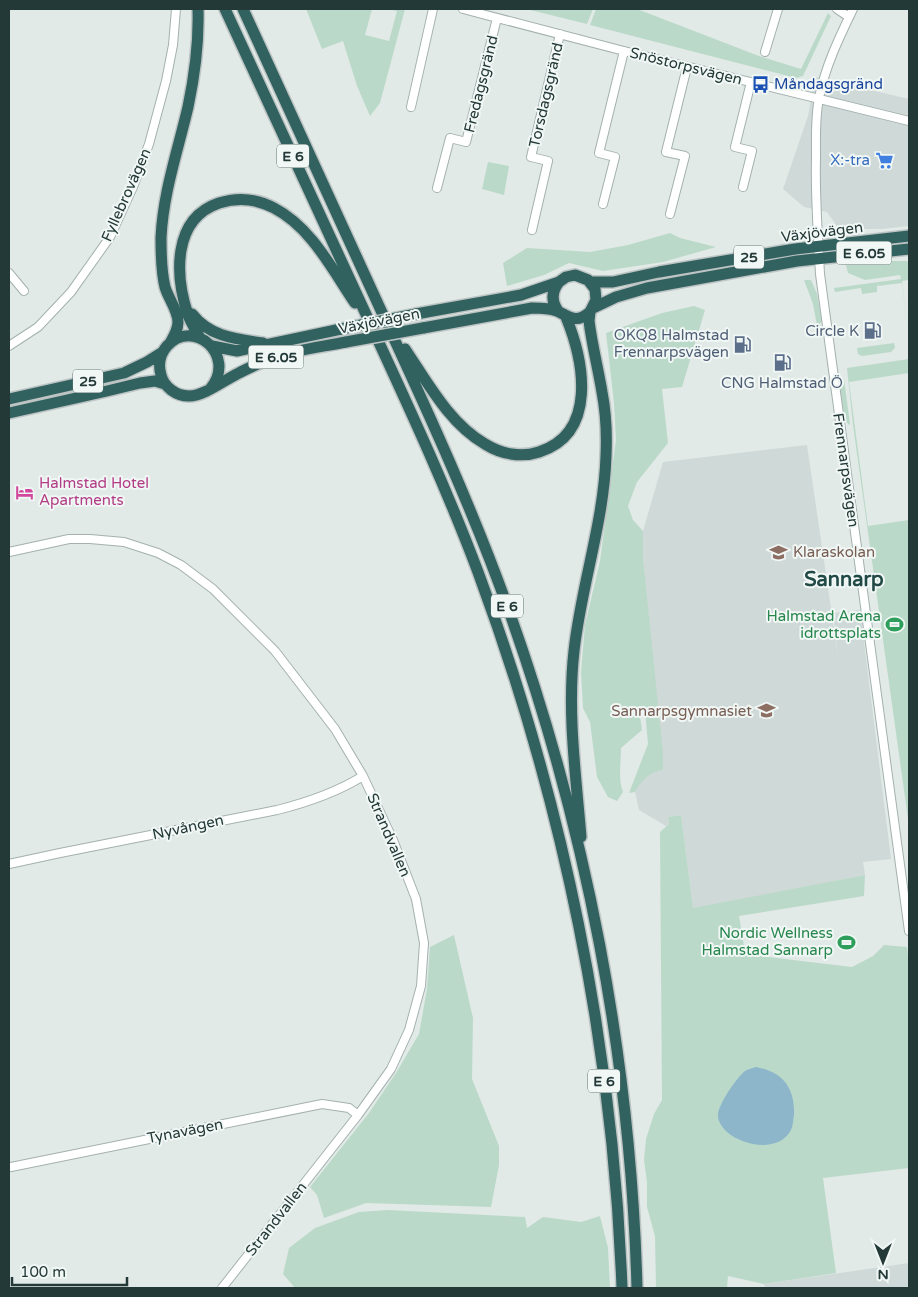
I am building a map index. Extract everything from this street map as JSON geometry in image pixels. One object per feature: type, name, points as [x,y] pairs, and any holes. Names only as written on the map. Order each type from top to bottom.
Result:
[{"type":"highway","points":[[165,384],[159,365],[178,329],[178,316],[165,286],[162,271],[162,230],[168,188],[194,78],[198,9]]},
{"type":"highway","name":"E 6","points":[[225,9],[441,480],[478,570],[515,677],[546,786],[568,877],[596,1023],[613,1164],[622,1288]]},
{"type":"highway","name":"E 6","points":[[243,9],[456,475],[510,613],[557,764],[584,874],[601,956],[623,1101],[637,1288]]},
{"type":"highway","points":[[200,338],[189,317],[180,285],[182,243],[194,222],[204,212],[228,200],[243,199],[273,207],[286,215],[308,236],[373,330]]},
{"type":"highway","name":"Växjövägen","points":[[200,338],[212,346],[237,351],[416,314],[512,297],[575,275],[590,282],[613,282],[659,272],[818,246],[909,236]]},
{"type":"highway","name":"Växjövägen","points":[[9,413],[140,382],[165,384],[179,395],[187,396],[204,393],[238,373],[272,358],[346,342],[523,309],[541,308],[579,318],[616,297],[647,288],[819,258],[909,249]]},
{"type":"highway","points":[[384,316],[446,408],[465,430],[486,445],[508,453],[519,455],[538,452],[557,443],[565,436],[577,417],[581,404],[582,380],[576,347],[562,315],[554,305],[554,289],[559,282]]},
{"type":"highway","points":[[584,874],[572,713],[572,680],[576,632],[601,506],[606,455],[605,413],[590,329],[596,296],[595,289],[590,282]]},
{"type":"highway","points":[[184,301],[194,316],[210,331],[224,336],[267,344]]},
{"type":"highway","points":[[167,347],[184,337],[200,338]]},
{"type":"highway","points":[[210,388],[215,383],[219,370],[218,358],[212,346]]},
{"type":"highway","name":"25","points":[[9,399],[124,373],[147,362],[167,347]]},
{"type":"street","name":"Fyllebrovägen","points":[[9,346],[38,327],[71,292],[110,237],[133,187],[149,144],[166,82],[173,45],[176,9]]},
{"type":"street","points":[[412,107],[433,9]]},
{"type":"street","name":"Snöstorpsvägen","points":[[463,9],[687,67],[909,120]]},
{"type":"street","points":[[765,52],[778,9]]},
{"type":"street","points":[[837,9],[849,17]]},
{"type":"street","name":"Frennarpsvägen","points":[[853,9],[831,57],[819,98],[816,124],[818,246],[820,274],[909,931]]},
{"type":"street","name":"Fredagsgränd","points":[[437,188],[450,138],[466,142],[498,18]]},
{"type":"street","name":"Torsdagsgränd","points":[[532,230],[548,161],[531,157],[560,34]]},
{"type":"street","points":[[603,204],[615,157],[599,153],[624,51]]},
{"type":"street","points":[[670,214],[685,156],[666,152],[687,67]]},
{"type":"street","points":[[742,187],[752,151],[735,147],[751,82]]},
{"type":"street","points":[[9,273],[24,291]]},
{"type":"street","name":"Strandvallen","points":[[9,552],[69,540],[106,540],[143,547],[182,565],[213,589],[275,651],[322,710],[363,776],[393,840],[416,899],[424,944],[420,986],[408,1030],[391,1069],[358,1115],[222,1288]]},
{"type":"street","name":"Nyvången","points":[[9,864],[60,852],[277,810],[297,805],[363,776]]},
{"type":"street","name":"Tynavägen","points":[[11,1167],[322,1104],[349,1108],[358,1115]]},
{"type":"shaded area","points":[[815,77],[909,99],[909,226],[882,229],[839,229],[827,212],[804,207],[783,189],[808,116]]},
{"type":"shaded area","name":"Sannarpsgymnasiet","points":[[807,445],[838,656],[833,613],[860,610],[891,859],[863,862],[865,875],[693,909],[681,815],[668,817],[669,824],[666,826],[639,810],[635,792],[642,780],[654,771],[663,770],[643,557],[643,531],[663,462]]},
{"type":"shaded area","points":[[909,1263],[909,1288],[765,1288],[764,1284]]},
{"type":"green space","points":[[306,9],[372,9],[365,35],[389,41],[397,11],[388,9],[405,9],[380,103],[370,116],[357,86],[343,41],[322,49]]},
{"type":"green space","points":[[526,9],[593,9],[587,24]]},
{"type":"green space","points":[[596,9],[637,9],[759,56],[801,69],[828,13],[831,16],[803,76],[796,78],[590,25]]},
{"type":"green space","points":[[488,162],[509,166],[504,195],[482,189]]},
{"type":"green space","points":[[670,233],[680,238],[716,247],[663,262],[603,271],[569,263],[544,275],[507,286],[503,263],[527,248],[590,252],[628,245]]},
{"type":"green space","points":[[867,261],[907,261],[909,263],[909,280],[902,281],[909,340],[902,283],[877,286],[877,292],[862,294],[861,288],[835,292],[834,288],[901,279],[900,275],[865,280],[848,273],[846,265]]},
{"type":"green space","points":[[804,280],[811,280],[817,294],[822,322],[820,323],[821,330],[818,331],[813,304]]},
{"type":"green space","points":[[694,306],[705,310],[682,387],[662,389],[668,443],[637,482],[628,506],[633,520],[643,531],[643,557],[663,770],[650,775],[643,780],[635,792],[629,793],[648,744],[645,710],[639,710],[642,730],[621,748],[620,776],[623,792],[617,801],[608,797],[597,777],[590,722],[583,708],[581,672],[585,625],[600,561],[616,440],[606,333],[662,313]]},
{"type":"green space","points":[[894,343],[895,348],[891,352],[862,356],[858,354],[857,348]]},
{"type":"green space","name":"Halmstad Arena idrottsplats","points":[[909,359],[909,373],[849,382],[868,526],[909,520],[909,826],[853,425],[847,368]]},
{"type":"green space","points":[[844,379],[849,425],[845,420],[839,380]]},
{"type":"green space","points":[[681,815],[693,908],[865,875],[864,896],[739,916],[745,952],[751,955],[852,967],[873,956],[884,945],[907,947],[909,964],[909,1168],[823,1178],[836,1273],[764,1284],[728,1276],[727,1288],[656,1288],[655,1236],[647,1207],[647,1182],[644,1160],[646,1139],[654,1114],[662,1100],[660,832],[669,824],[668,817]]},
{"type":"green space","points":[[454,935],[473,1018],[472,1079],[499,1146],[499,1165],[491,1207],[366,1203],[324,1218],[317,1195],[310,1187],[369,1113],[419,1034],[427,989],[430,947]]},
{"type":"green space","points":[[388,1210],[525,1217],[527,1228],[543,1217],[581,1222],[600,1216],[608,1248],[610,1288],[295,1288],[283,1274],[289,1248],[315,1228],[359,1212]]},
{"type":"water","points":[[756,1067],[773,1073],[786,1083],[790,1089],[794,1105],[791,1130],[778,1142],[770,1144],[751,1144],[734,1137],[724,1129],[718,1118],[724,1099],[733,1085],[745,1071]]},
{"type":"place","name":"Måndagsgränd","points":[[760,84]]},
{"type":"place","name":"X:-tra","points":[[884,160]]},
{"type":"place","name":"Circle K","points":[[873,331]]},
{"type":"place","name":"OKQ8 Halmstad Frennarpsvägen","points":[[743,344]]},
{"type":"place","name":"CNG Halmstad Ö","points":[[782,362]]},
{"type":"place","name":"Halmstad Hotel Apartments","points":[[25,492]]},
{"type":"place","name":"Klaraskolan","points":[[779,552]]},
{"type":"place","name":"Halmstad Arena idrottsplats","points":[[895,625]]},
{"type":"place","name":"Sannarpsgymnasiet","points":[[766,711]]},
{"type":"place","name":"Nordic Wellness Halmstad Sannarp","points":[[847,942]]},
{"type":"district","name":"Sannarp","points":[[844,579]]}]
